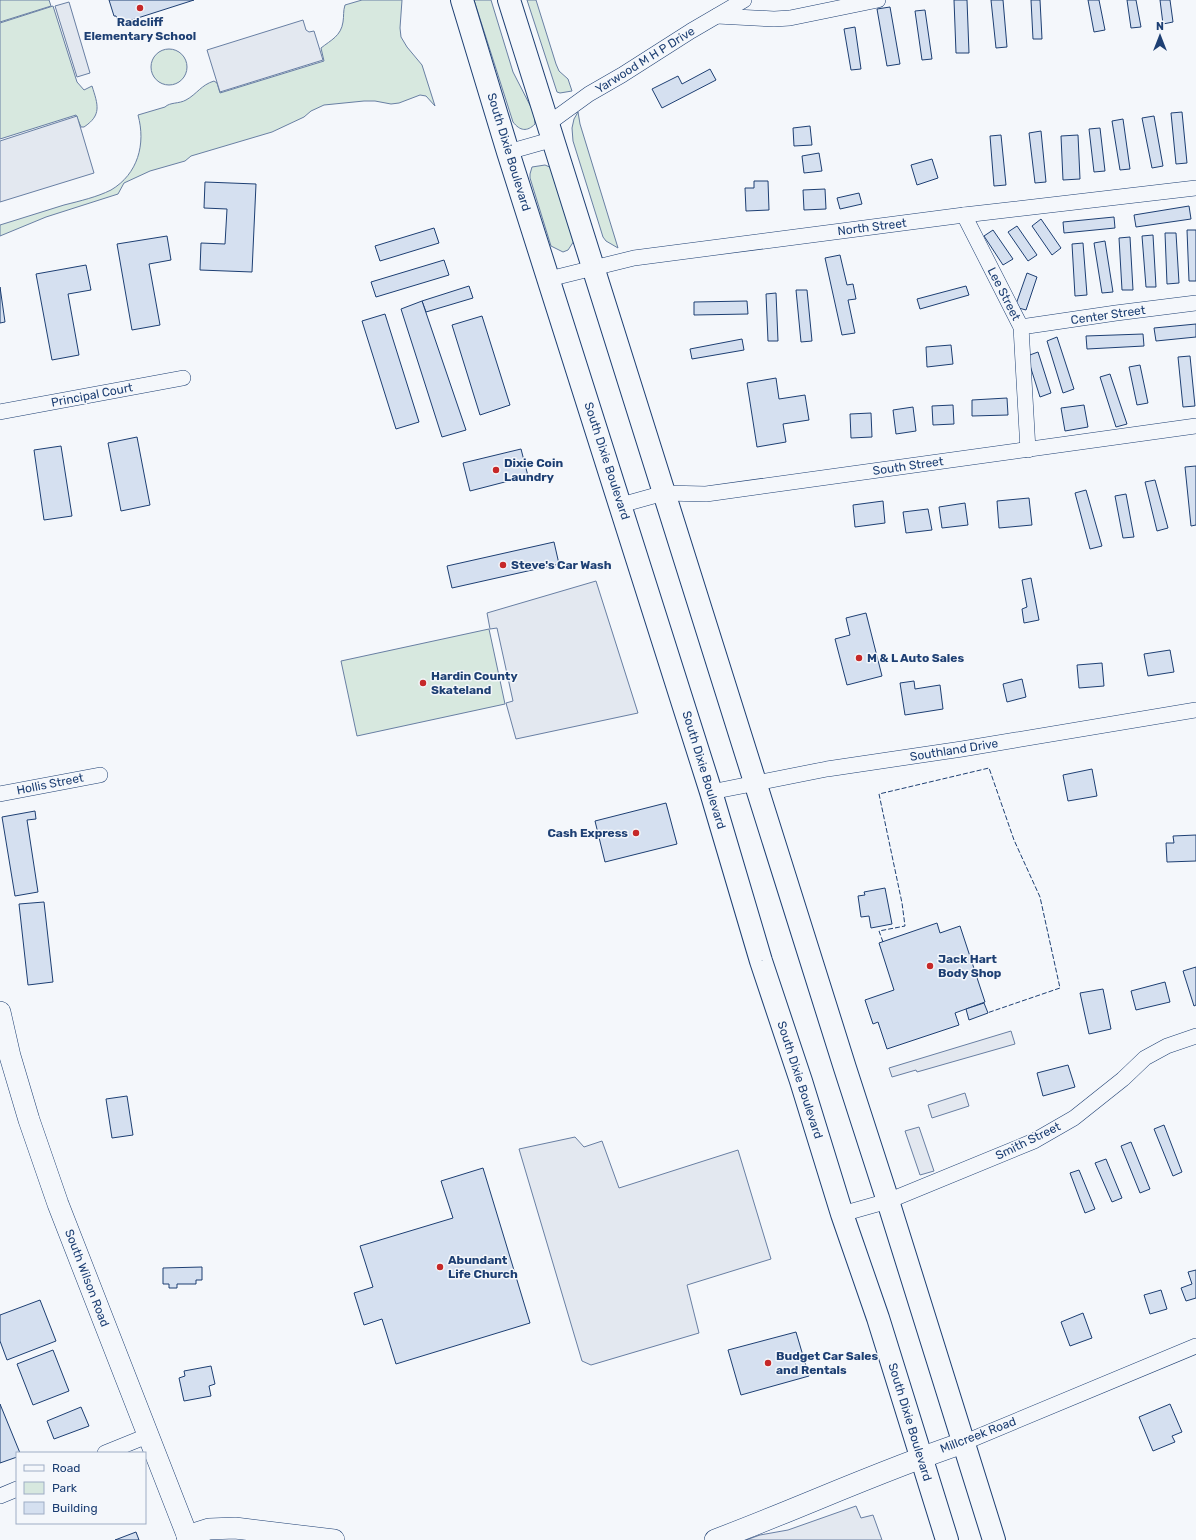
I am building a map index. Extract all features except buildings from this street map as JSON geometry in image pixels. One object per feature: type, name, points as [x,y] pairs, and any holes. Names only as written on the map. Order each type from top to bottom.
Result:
[{"type":"highway","name":"South Dixie Boulevard","points":[[462,0],[508,152],[711,792],[761,961],[801,1081],[842,1214],[878,1318],[947,1540]]},
{"type":"highway","points":[[509,0],[994,1540]]},
{"type":"main road","name":"South Wilson Road","points":[[0,1012],[10,1056],[29,1120],[58,1204],[147,1436],[188,1538]]},
{"type":"main road","name":"Millcreek Road","points":[[715,1540],[770,1520],[920,1457],[964,1442]]},
{"type":"main road","points":[[188,1538],[208,1529],[235,1528],[334,1540]]},
{"type":"street","name":"Yarwood M H P Drive","points":[[508,152],[551,131],[589,94],[744,0]]},
{"type":"street","points":[[716,16],[774,19],[790,18],[878,0]]},
{"type":"street","name":"North Street","points":[[549,279],[642,256],[964,215],[1196,188]]},
{"type":"street","name":"Lee Street","points":[[964,215],[1021,327],[1028,450]]},
{"type":"street","name":"Center Street","points":[[1021,327],[1196,303]]},
{"type":"street","name":"Principal Court","points":[[0,412],[183,378]]},
{"type":"street","name":"South Street","points":[[621,505],[664,493],[706,494],[1196,426]]},
{"type":"street","name":"Southland Drive","points":[[711,792],[827,769],[962,749],[1196,710]]},
{"type":"street","name":"Hollis Street","points":[[0,794],[100,775]]},
{"type":"street","name":"Smith Street","points":[[842,1214],[888,1200],[1034,1140],[1074,1118],[1123,1079],[1145,1058],[1167,1046],[1196,1036]]},
{"type":"street","name":"Millcreek Road","points":[[964,1442],[1196,1346]]},
{"type":"street","points":[[107,1452],[147,1436]]},
{"type":"street","points":[[0,1496],[16,1490]]},
{"type":"green space","points":[[0,0],[49,0],[51,6],[0,22]]},
{"type":"green space","points":[[362,0],[402,0],[400,28],[401,37],[422,65],[435,106],[426,96],[420,95],[399,103],[391,104],[375,101],[364,101],[324,105],[311,111],[304,117],[272,132],[191,156],[185,161],[150,171],[124,183],[118,194],[46,217],[0,236],[0,225],[94,197],[111,190],[128,176],[134,167],[140,147],[141,137],[138,115],[190,98],[206,85],[214,81],[217,83],[220,93],[324,61],[321,48],[340,31],[343,22],[345,5]]},
{"type":"green space","points":[[474,0],[491,0],[513,72],[534,113],[535,124],[532,127],[521,129],[513,122]]},
{"type":"green space","points":[[527,0],[536,0],[556,64],[559,71],[568,79],[572,91],[557,92]]},
{"type":"green space","points":[[53,6],[77,82],[84,90],[92,86],[97,104],[96,114],[90,123],[84,127],[81,127],[76,115],[0,139],[0,23]]},
{"type":"green space","points":[[173,49],[182,54],[186,60],[186,74],[182,80],[173,85],[165,85],[156,80],[152,74],[151,63],[156,54],[162,50]]},
{"type":"green space","points":[[578,112],[580,124],[618,248],[606,241],[603,237],[573,141],[572,128],[574,119]]},
{"type":"green space","points":[[545,165],[552,168],[574,241],[568,250],[563,252],[551,246],[530,178],[532,167]]},
{"type":"green space","name":"Hardin County Skateland","points":[[489,629],[505,704],[357,736],[341,661]]},
{"type":"shaded area","points":[[69,2],[90,73],[77,77],[55,6]]},
{"type":"shaded area","points":[[303,20],[306,30],[309,32],[314,31],[323,60],[220,92],[207,50]]},
{"type":"shaded area","points":[[77,116],[94,173],[0,202],[0,141]]},
{"type":"shaded area","points":[[596,581],[638,713],[516,739],[506,703],[513,701],[497,628],[490,629],[487,613]]},
{"type":"shaded area","points":[[1011,1031],[1015,1044],[917,1072],[916,1070],[892,1077],[889,1068]]},
{"type":"shaded area","points":[[965,1093],[969,1106],[932,1118],[928,1105]]},
{"type":"shaded area","points":[[919,1127],[934,1171],[920,1175],[905,1131]]},
{"type":"shaded area","points":[[575,1137],[584,1147],[602,1141],[619,1188],[738,1150],[771,1259],[687,1285],[699,1333],[591,1365],[582,1361],[519,1149]]},
{"type":"shaded area","points":[[856,1506],[861,1518],[873,1515],[882,1540],[746,1540],[760,1535],[788,1530]]},
{"type":"fence","points":[[883,942],[879,931],[905,926],[902,903],[879,794],[989,768],[1014,840],[1040,897],[1060,988],[987,1013]]},
{"type":"place","name":"Radcliff Elementary School","points":[[140,8]]},
{"type":"place","name":"Dixie Coin Laundry","points":[[496,470]]},
{"type":"place","name":"Steve's Car Wash","points":[[503,565]]},
{"type":"place","name":"M & L Auto Sales","points":[[859,658]]},
{"type":"place","name":"Hardin County Skateland","points":[[423,683]]},
{"type":"place","name":"Cash Express","points":[[636,833]]},
{"type":"place","name":"Jack Hart Body Shop","points":[[930,966]]},
{"type":"place","name":"Abundant Life Church","points":[[440,1267]]},
{"type":"place","name":"Budget Car Sales and Rentals","points":[[768,1363]]}]
